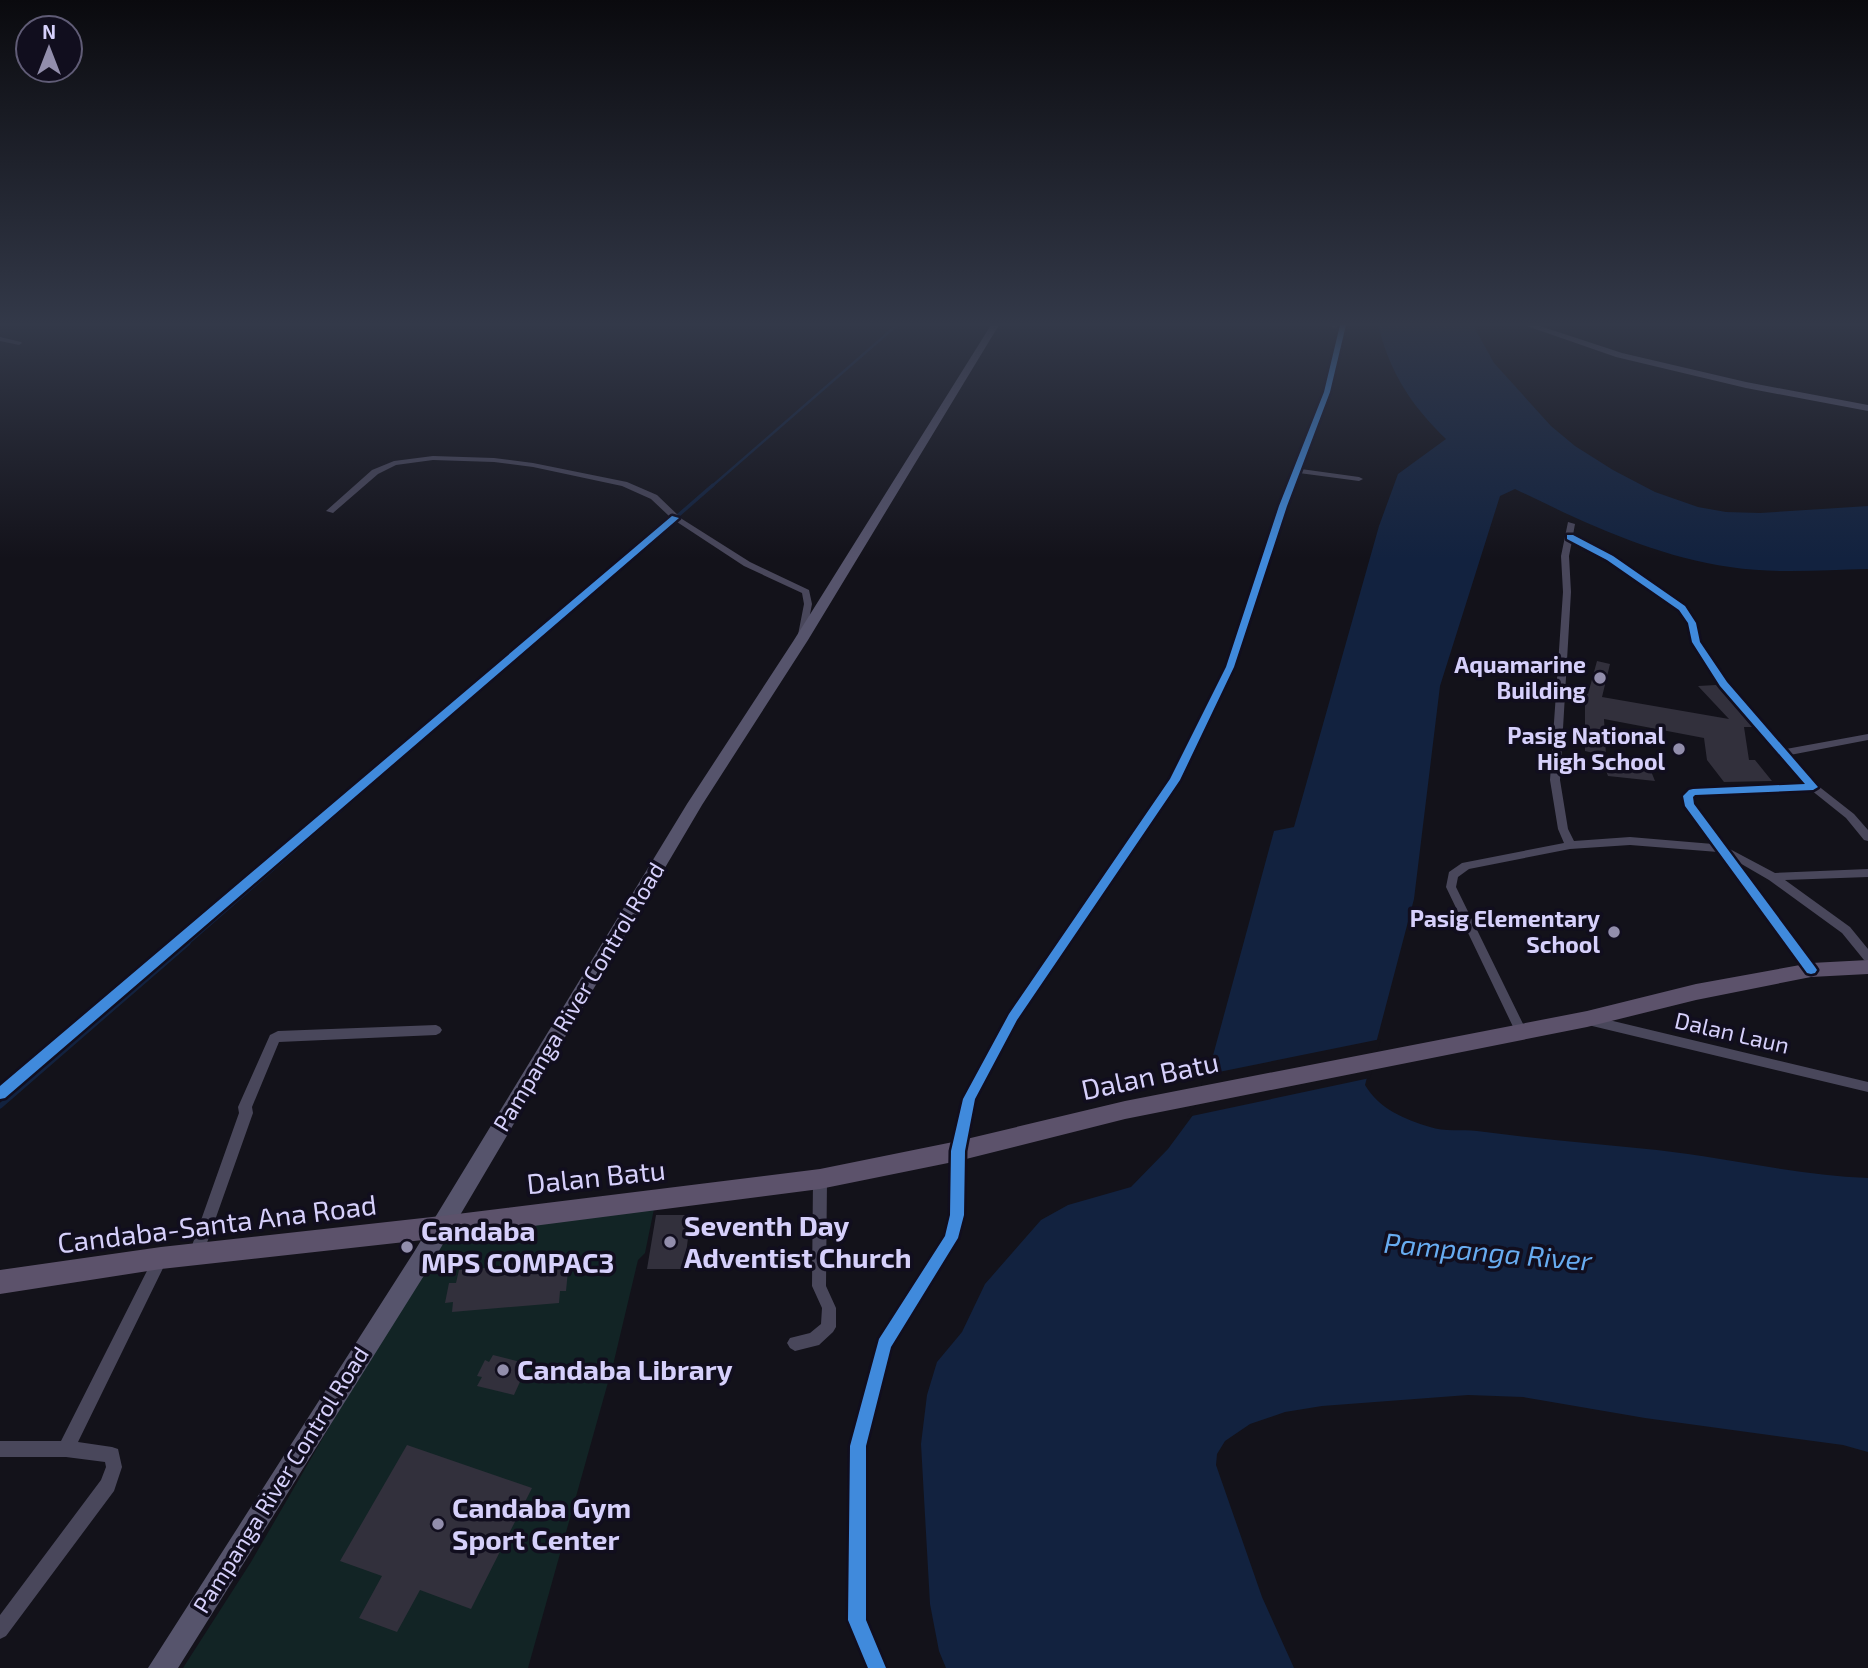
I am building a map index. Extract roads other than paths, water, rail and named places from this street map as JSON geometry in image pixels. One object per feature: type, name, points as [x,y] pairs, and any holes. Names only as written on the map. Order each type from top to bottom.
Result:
[{"type":"main road","name":"Pampanga River Control Road","points":[[162,1668],[441,1227],[688,816],[801,640],[947,403]]},
{"type":"main road","points":[[1841,403],[1868,408]]},
{"type":"main road","name":"Dalan Batu","points":[[441,1227],[520,1214],[587,1209],[820,1179],[958,1151],[1125,1110],[1587,1019],[1696,992],[1811,970],[1868,967]]},
{"type":"main road","name":"Candaba-Santa Ana Road","points":[[0,1282],[161,1258],[441,1227]]},
{"type":"street","points":[[877,1668],[857,1620],[858,1446],[884,1344],[951,1238],[957,1215],[958,1151],[969,1099],[1013,1017],[1175,780],[1230,667],[1296,470],[1323,403]]},
{"type":"street","points":[[330,511],[375,471],[394,463],[433,458],[494,460],[624,484],[654,497],[676,518],[747,564],[806,592],[809,602],[801,640]]},
{"type":"street","points":[[1296,470],[1359,479]]},
{"type":"street","points":[[0,1094],[676,518]]},
{"type":"street","points":[[1570,845],[1563,828],[1555,780],[1567,592],[1565,555],[1571,524]]},
{"type":"street","points":[[1570,537],[1610,558],[1682,608],[1692,623],[1696,642],[1723,684],[1813,787],[1850,816],[1868,837]]},
{"type":"street","points":[[1783,752],[1868,737]]},
{"type":"street","points":[[1811,970],[1720,848],[1689,804],[1688,796],[1693,792],[1813,787]]},
{"type":"street","points":[[1521,1032],[1451,887],[1453,875],[1466,866],[1570,845],[1630,841],[1720,848],[1773,877],[1846,930],[1868,957]]},
{"type":"street","points":[[1773,877],[1868,873]]},
{"type":"street","name":"Dalan Laun","points":[[1587,1019],[1868,1087]]},
{"type":"street","points":[[196,1254],[246,1113],[245,1107],[274,1039],[278,1036],[436,1030]]},
{"type":"street","points":[[795,1343],[814,1340],[828,1327],[829,1308],[819,1286],[820,1179]]},
{"type":"street","points":[[66,1449],[161,1258]]},
{"type":"street","points":[[0,1449],[66,1449],[112,1455],[114,1467],[108,1485],[0,1630]]},
{"type":"water","name":"Pampanga River","points":[[1413,403],[1530,403],[1551,426],[1575,446],[1613,470],[1655,492],[1698,507],[1726,512],[1760,513],[1868,506],[1868,569],[1781,571],[1730,567],[1673,555],[1619,536],[1515,489],[1500,496],[1440,686],[1414,899],[1365,1085],[1385,1107],[1435,1129],[1657,1150],[1868,1178],[1868,1452],[1843,1445],[1645,1418],[1523,1397],[1468,1395],[1322,1406],[1285,1412],[1250,1424],[1225,1441],[1217,1454],[1216,1465],[1262,1597],[1294,1668],[946,1668],[939,1651],[930,1604],[921,1444],[927,1395],[937,1362],[962,1332],[985,1284],[1041,1220],[1068,1205],[1131,1187],[1168,1149],[1199,1107],[1274,831],[1294,827],[1379,526],[1398,474],[1446,439]]},
{"type":"waterway","points":[[711,487],[808,403]]},
{"type":"waterway","points":[[478,690],[713,485]]},
{"type":"waterway","points":[[186,944],[480,688]]},
{"type":"waterway","points":[[0,1106],[188,943]]},
{"type":"place","name":"Aquamarine Building","points":[[1600,678]]},
{"type":"place","name":"Pasig National High School","points":[[1679,749]]},
{"type":"place","name":"Pasig Elementary School","points":[[1614,932]]},
{"type":"place","name":"Seventh Day Adventist Church","points":[[670,1242]]},
{"type":"place","name":"Candaba MPS COMPAC3","points":[[407,1247]]},
{"type":"place","name":"Candaba Library","points":[[503,1370]]},
{"type":"place","name":"Candaba Gym Sport Center","points":[[438,1524]]}]
